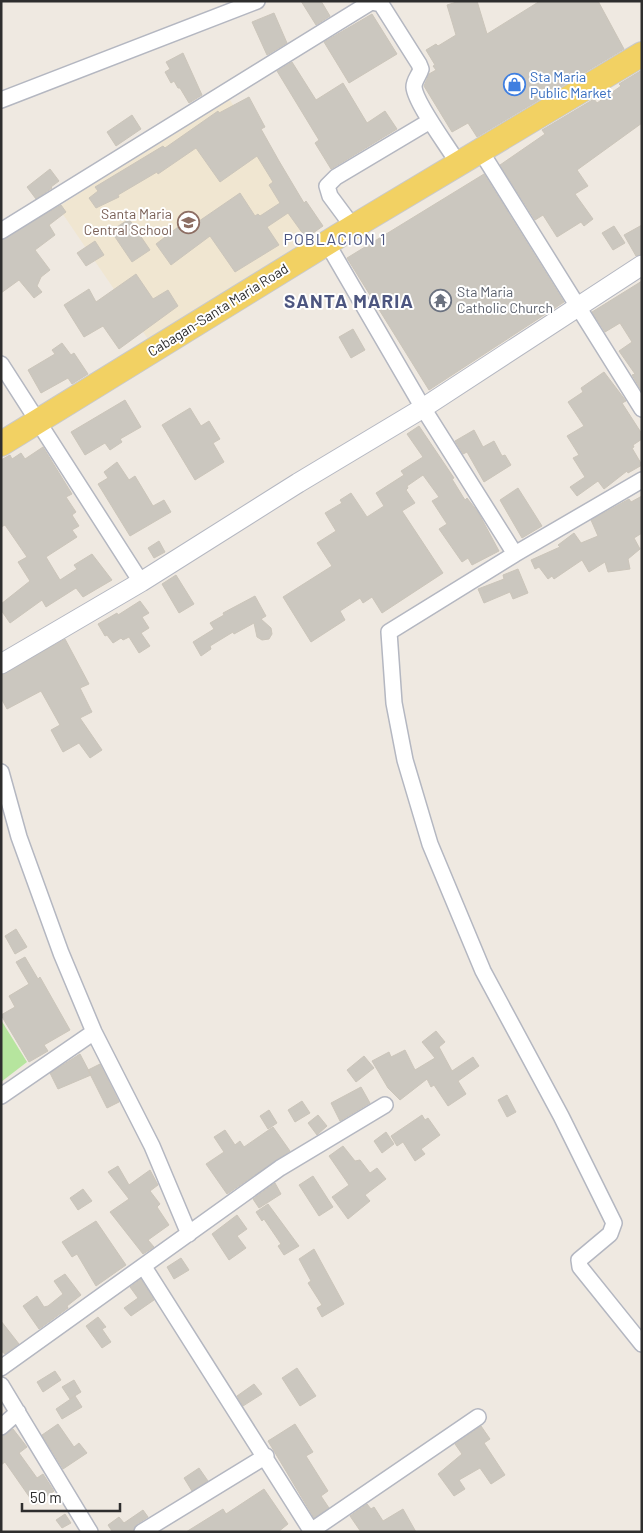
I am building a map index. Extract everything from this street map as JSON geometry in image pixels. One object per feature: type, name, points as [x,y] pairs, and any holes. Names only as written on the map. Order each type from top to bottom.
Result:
[{"type":"main road","name":"Cabagan-Santa Maria Road","points":[[1,444],[353,227],[642,55]]},
{"type":"street","points":[[1,100],[257,1]]},
{"type":"street","points":[[1,231],[370,2],[381,4],[419,64],[421,69],[415,80],[415,91],[430,121],[459,165]]},
{"type":"street","points":[[353,227],[330,196],[328,186],[336,177],[430,121]]},
{"type":"street","points":[[480,150],[642,409]]},
{"type":"street","points":[[327,243],[423,408],[515,554]]},
{"type":"street","points":[[1,664],[141,582],[298,483],[423,408],[576,306],[642,265]]},
{"type":"street","points":[[1,364],[141,582]]},
{"type":"street","points":[[642,480],[515,554],[389,632],[394,703],[405,760],[430,844],[480,962],[562,1116],[612,1217],[614,1228],[579,1260],[580,1267],[642,1344]]},
{"type":"street","points":[[1,772],[19,837],[61,952],[94,1032],[152,1146],[189,1234]]},
{"type":"street","points":[[1,1096],[94,1032]]},
{"type":"street","points":[[1,1368],[280,1168],[385,1105]]},
{"type":"street","points":[[144,1267],[312,1531],[478,1417]]},
{"type":"street","points":[[1,1385],[90,1532]]},
{"type":"street","points":[[1,1427],[18,1412]]},
{"type":"street","points":[[142,1532],[266,1456]]},
{"type":"shaded area","name":"Santa Maria Central School","points":[[228,97],[317,237],[150,342],[58,207]]},
{"type":"green space","points":[[1,1020],[27,1062],[1,1082]]},
{"type":"building","points":[[301,1],[321,1],[330,16],[316,25]]},
{"type":"building","points":[[460,1],[477,1],[487,34],[540,1],[598,1],[624,49],[477,137],[468,123],[452,132],[424,86],[429,74],[436,70],[426,50],[436,44],[438,46],[456,35],[447,5]]},
{"type":"building","points":[[274,13],[287,43],[267,55],[252,22]]},
{"type":"building","points":[[372,14],[397,54],[349,83],[324,42]]},
{"type":"building","points":[[183,53],[202,95],[189,103],[180,88],[178,88],[174,81],[171,83],[165,72],[170,69],[166,62]]},
{"type":"building","points":[[292,62],[316,100],[343,83],[367,123],[385,111],[397,129],[331,169],[315,143],[319,140],[277,71]]},
{"type":"building","points":[[642,70],[642,123],[577,170],[588,186],[575,194],[593,219],[584,226],[581,222],[557,237],[543,215],[535,220],[500,165],[545,134],[542,130],[594,99],[597,103],[621,86],[619,84]]},
{"type":"building","points":[[249,97],[265,127],[261,129],[279,161],[304,203],[306,201],[323,226],[306,238],[288,213],[267,227],[279,245],[235,272],[210,236],[171,265],[156,244],[182,224],[186,230],[240,193],[255,216],[258,214],[260,216],[280,203],[269,185],[273,182],[257,156],[220,182],[196,148],[158,174],[157,172],[118,195],[119,197],[96,208],[89,198],[98,191],[95,187],[163,146],[165,148],[218,111],[219,113]]},
{"type":"building","points":[[132,115],[141,129],[116,146],[107,132]]},
{"type":"building","points":[[50,169],[59,181],[36,199],[27,187]]},
{"type":"building","points":[[484,174],[564,302],[429,390],[347,258]]},
{"type":"building","points":[[61,205],[66,212],[49,225],[55,235],[35,250],[50,270],[41,277],[37,286],[42,292],[34,298],[19,280],[1,293],[1,240]]},
{"type":"building","points":[[129,219],[150,250],[132,262],[111,231]]},
{"type":"building","points":[[642,225],[642,254],[636,256],[624,235]]},
{"type":"building","points":[[614,226],[625,243],[613,250],[602,233]]},
{"type":"building","points":[[95,241],[104,255],[86,266],[77,253]]},
{"type":"building","points":[[136,274],[153,299],[168,290],[178,306],[119,349],[103,326],[84,337],[64,305],[89,289],[96,302]]},
{"type":"building","points":[[642,281],[641,390],[632,375],[635,374],[619,351],[632,342],[620,323],[605,332],[592,312]]},
{"type":"building","points":[[353,329],[365,350],[351,358],[339,337]]},
{"type":"building","points":[[62,343],[71,355],[74,353],[88,374],[72,384],[68,378],[41,393],[28,370],[55,354],[52,350]]},
{"type":"building","points":[[604,372],[626,401],[622,403],[642,434],[642,439],[633,445],[634,447],[632,448],[642,465],[628,473],[627,471],[604,489],[598,481],[577,496],[570,487],[585,477],[573,458],[579,455],[567,436],[584,426],[568,402],[583,392],[581,388]]},
{"type":"building","points":[[125,400],[141,427],[120,439],[122,442],[110,450],[105,443],[85,455],[71,432]]},
{"type":"building","points":[[190,408],[201,426],[209,421],[220,439],[213,443],[224,462],[195,480],[162,425]]},
{"type":"building","points":[[419,426],[454,478],[452,479],[465,500],[467,498],[478,512],[499,551],[472,565],[468,558],[462,562],[439,529],[447,524],[432,501],[439,497],[423,475],[407,486],[406,490],[415,503],[402,511],[443,573],[382,613],[372,597],[363,603],[360,598],[340,611],[345,620],[311,642],[283,597],[332,566],[317,543],[336,531],[325,513],[342,503],[340,500],[351,493],[367,517],[384,506],[376,493],[404,475],[401,471],[423,457],[407,434]]},
{"type":"building","points":[[474,430],[483,447],[494,441],[502,456],[505,455],[511,465],[484,482],[467,452],[463,454],[455,441]]},
{"type":"building","points":[[43,447],[72,494],[66,497],[76,512],[72,515],[79,526],[72,530],[77,537],[46,557],[60,580],[77,569],[74,565],[92,554],[112,580],[83,597],[76,588],[46,607],[42,600],[10,623],[1,610],[1,604],[30,581],[18,562],[27,557],[5,525],[1,527],[1,460],[10,455],[12,459],[21,453],[25,459]]},
{"type":"building","points":[[117,462],[129,480],[135,476],[153,506],[164,500],[171,512],[130,536],[98,484],[108,478],[104,472]]},
{"type":"building","points":[[518,488],[542,526],[522,538],[500,500]]},
{"type":"building","points":[[642,496],[642,533],[634,538],[640,549],[628,559],[630,569],[608,572],[605,562],[589,572],[582,560],[554,579],[552,576],[548,579],[539,567],[535,569],[531,560],[560,547],[558,545],[574,533],[581,543],[598,536],[591,520],[629,499],[631,502]]},
{"type":"building","points":[[159,541],[165,552],[154,558],[148,548]]},
{"type":"building","points":[[518,569],[528,593],[513,599],[510,592],[484,603],[478,589],[504,579],[503,575]]},
{"type":"building","points":[[176,575],[194,604],[179,613],[162,584]]},
{"type":"building","points":[[255,596],[266,616],[261,619],[271,628],[272,634],[269,639],[262,640],[257,637],[254,623],[234,634],[233,632],[210,646],[211,649],[201,656],[193,642],[214,629],[210,623],[224,615],[223,613]]},
{"type":"building","points":[[140,601],[149,613],[142,617],[149,628],[141,633],[150,646],[139,653],[129,637],[123,640],[121,638],[113,643],[107,635],[105,636],[98,624],[117,613],[118,615]]},
{"type":"building","points":[[65,639],[89,684],[80,688],[92,712],[80,718],[102,750],[90,758],[79,743],[63,752],[51,730],[60,725],[41,691],[7,709],[1,698],[1,675]]},
{"type":"building","points":[[16,929],[27,947],[15,954],[5,936]]},
{"type":"building","points":[[25,957],[38,979],[40,977],[70,1030],[44,1045],[48,1051],[29,1062],[1,1015],[15,1007],[9,996],[29,984],[16,962]]},
{"type":"building","points":[[436,1031],[445,1042],[439,1047],[452,1071],[473,1057],[479,1066],[458,1081],[466,1094],[448,1106],[434,1085],[431,1087],[427,1079],[400,1100],[388,1088],[372,1061],[389,1052],[391,1057],[405,1050],[415,1070],[435,1058],[422,1042]]},
{"type":"building","points":[[80,1054],[91,1075],[58,1089],[50,1073]]},
{"type":"building","points":[[364,1056],[374,1068],[356,1082],[347,1070]]},
{"type":"building","points":[[100,1064],[119,1102],[107,1108],[88,1070]]},
{"type":"building","points":[[361,1087],[370,1103],[340,1121],[331,1103]]},
{"type":"building","points":[[507,1095],[516,1112],[507,1117],[498,1100]]},
{"type":"building","points":[[302,1101],[310,1113],[295,1122],[288,1110]]},
{"type":"building","points":[[269,1110],[277,1123],[268,1129],[260,1116]]},
{"type":"building","points":[[318,1115],[327,1126],[317,1135],[308,1123]]},
{"type":"building","points":[[422,1115],[425,1120],[428,1118],[440,1135],[421,1149],[425,1154],[415,1161],[403,1142],[397,1146],[391,1136]]},
{"type":"building","points":[[273,1127],[290,1151],[227,1194],[206,1164],[224,1152],[214,1137],[225,1130],[235,1145],[240,1141],[244,1147]]},
{"type":"building","points":[[386,1132],[394,1144],[382,1153],[374,1141]]},
{"type":"building","points":[[343,1146],[355,1161],[360,1160],[370,1173],[377,1168],[386,1179],[365,1195],[370,1201],[348,1219],[332,1197],[349,1185],[329,1156]]},
{"type":"building","points":[[118,1166],[129,1185],[150,1170],[158,1185],[150,1191],[160,1204],[157,1207],[169,1225],[148,1240],[154,1247],[143,1254],[110,1212],[129,1199],[108,1172]]},
{"type":"building","points":[[313,1176],[333,1207],[319,1216],[299,1185]]},
{"type":"building","points":[[275,1183],[281,1194],[259,1208],[253,1199]]},
{"type":"building","points":[[83,1189],[92,1201],[78,1210],[70,1198]]},
{"type":"building","points":[[268,1204],[299,1246],[284,1255],[278,1246],[281,1244],[264,1219],[262,1221],[256,1212]]},
{"type":"building","points":[[237,1215],[247,1229],[237,1236],[246,1248],[229,1260],[212,1234]]},
{"type":"building","points":[[96,1221],[126,1265],[96,1286],[77,1254],[72,1257],[62,1242]]},
{"type":"building","points":[[314,1249],[344,1304],[322,1317],[317,1308],[322,1305],[308,1283],[311,1281],[299,1259]]},
{"type":"building","points":[[181,1258],[189,1270],[174,1279],[167,1267]]},
{"type":"building","points":[[65,1274],[81,1295],[67,1306],[68,1308],[39,1329],[23,1306],[37,1296],[44,1307],[48,1306],[63,1294],[54,1281]]},
{"type":"building","points":[[141,1279],[154,1300],[131,1316],[124,1308],[138,1298],[130,1287]]},
{"type":"building","points":[[98,1317],[106,1327],[102,1329],[111,1342],[102,1348],[86,1326]]},
{"type":"building","points":[[1,1321],[19,1344],[5,1354],[1,1351]]},
{"type":"building","points":[[297,1368],[316,1396],[300,1406],[282,1378]]},
{"type":"building","points":[[55,1371],[61,1380],[43,1392],[37,1382]]},
{"type":"building","points":[[74,1380],[81,1392],[70,1399],[62,1387]]},
{"type":"building","points":[[254,1384],[262,1394],[243,1406],[237,1396]]},
{"type":"building","points":[[75,1396],[82,1407],[62,1419],[56,1409]]},
{"type":"building","points":[[58,1424],[74,1447],[79,1443],[87,1453],[63,1469],[42,1435]]},
{"type":"building","points":[[295,1424],[313,1452],[306,1456],[328,1491],[321,1496],[329,1508],[314,1518],[268,1441]]},
{"type":"building","points":[[481,1426],[490,1439],[484,1443],[505,1475],[491,1484],[480,1468],[459,1480],[465,1489],[454,1496],[438,1474],[462,1454],[455,1444]]},
{"type":"building","points":[[13,1429],[27,1447],[19,1453],[37,1478],[43,1474],[54,1491],[35,1505],[5,1462],[1,1465],[1,1436]]},
{"type":"building","points":[[199,1468],[208,1481],[192,1491],[184,1478]]},
{"type":"building","points":[[264,1489],[288,1524],[278,1532],[186,1532],[223,1509],[226,1514]]},
{"type":"building","points":[[367,1504],[371,1509],[374,1507],[383,1521],[403,1509],[416,1532],[361,1532],[350,1516]]},
{"type":"building","points":[[143,1510],[148,1517],[137,1524],[133,1532],[110,1532],[112,1531],[108,1525],[119,1517],[124,1523]]},
{"type":"building","points":[[65,1514],[71,1523],[62,1528],[56,1520]]},
{"type":"place","name":"Sta Maria Public Market","points":[[514,85]]},
{"type":"place","name":"Santa Maria Central School","points":[[188,222]]},
{"type":"place","name":"Sta Maria Catholic Church","points":[[441,300]]},
{"type":"district","name":"POBLACION 1","points":[[335,239]]},
{"type":"district","name":"SANTA MARIA","points":[[349,301]]}]
